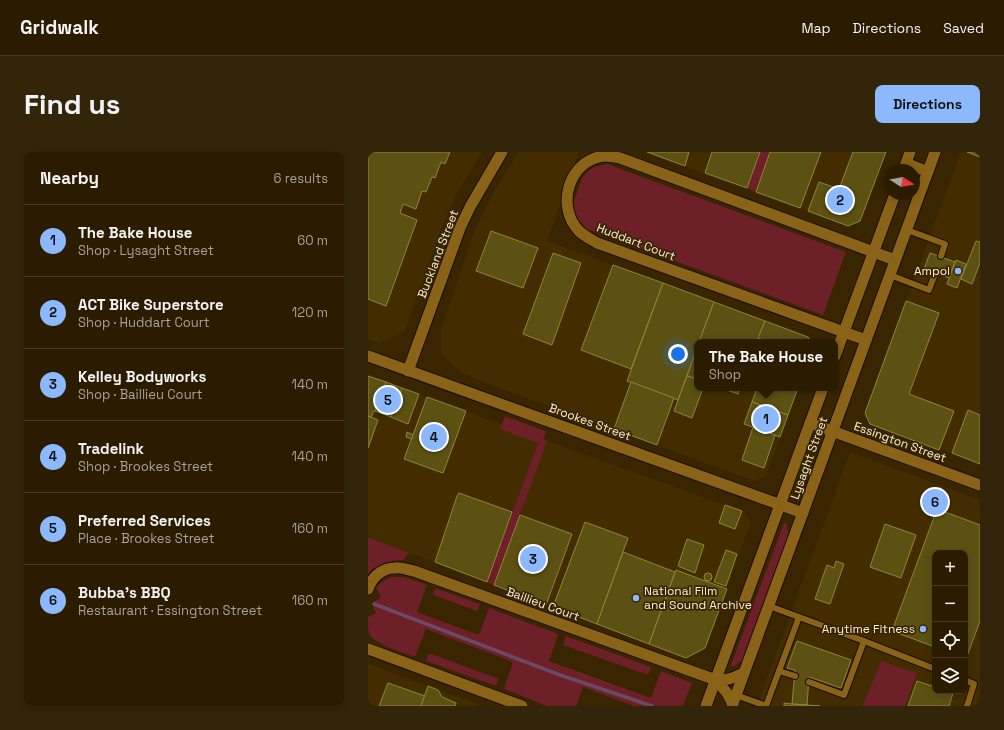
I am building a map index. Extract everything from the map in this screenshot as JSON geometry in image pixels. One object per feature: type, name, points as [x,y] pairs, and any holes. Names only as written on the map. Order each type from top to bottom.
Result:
[{"type":"street","name":"Buckland Street","points":[[408,371],[460,228],[470,207],[502,152]]},
{"type":"street","points":[[906,164],[910,152]]},
{"type":"street","name":"Lysaght Street","points":[[734,702],[935,152]]},
{"type":"street","name":"Huddart Court","points":[[866,340],[597,243],[586,237],[572,223],[567,206],[567,194],[570,183],[582,166],[596,158],[606,156],[620,158],[896,260]]},
{"type":"street","points":[[920,170],[928,172]]},
{"type":"street","points":[[838,348],[893,200]]},
{"type":"street","name":"Brookes Street","points":[[368,356],[803,513]]},
{"type":"street","name":"Lysaght Street","points":[[706,706],[822,391]]},
{"type":"street","name":"Essington Street","points":[[810,423],[980,485]]},
{"type":"street","name":"Baillieu Court","points":[[368,588],[374,578],[384,570],[401,568],[716,680]]},
{"type":"street","points":[[368,649],[522,706]]},
{"type":"street","points":[[716,680],[729,679],[744,673]]},
{"type":"street","points":[[716,680],[734,702]]},
{"type":"lane","points":[[906,230],[945,244],[941,256]]},
{"type":"lane","points":[[890,275],[929,290],[935,274]]},
{"type":"lane","points":[[769,606],[932,668]]},
{"type":"lane","points":[[734,702],[766,706],[799,618]]},
{"type":"lane","points":[[809,682],[844,695],[864,641]]},
{"type":"lane","points":[[779,671],[795,676]]},
{"type":"lane","points":[[967,706],[974,684],[968,681]]},
{"type":"shaded area","points":[[368,152],[482,152],[456,195],[442,227],[404,332],[379,343],[368,339]]},
{"type":"shaded area","points":[[518,152],[579,152],[547,241],[808,337],[809,339],[694,339],[694,391],[797,391],[766,476],[755,481],[494,386],[463,374],[441,354],[441,330],[472,238],[486,206]]},
{"type":"shaded area","points":[[647,152],[885,152],[860,221],[848,226]]},
{"type":"shaded area","points":[[760,152],[770,152],[756,192],[747,188]]},
{"type":"shaded area","points":[[961,152],[980,152],[980,464],[870,424],[865,413]]},
{"type":"shaded area","points":[[607,164],[846,252],[823,315],[587,229],[577,218],[574,210],[574,201],[582,178],[587,172],[594,167]]},
{"type":"shaded area","points":[[368,376],[744,512],[751,522],[705,648],[686,658],[368,537]]},
{"type":"shaded area","points":[[505,416],[545,431],[546,432],[543,439],[547,441],[494,585],[487,582],[538,443],[500,429]]},
{"type":"shaded area","points":[[850,452],[980,500],[980,706],[757,706]]},
{"type":"shaded area","points":[[784,523],[786,523],[788,538],[743,660],[733,667],[731,665]]},
{"type":"shaded area","points":[[368,537],[409,553],[403,560],[384,563],[368,573]]},
{"type":"shaded area","points":[[391,577],[404,577],[427,585],[417,612],[479,635],[489,608],[558,634],[549,661],[651,698],[661,671],[692,683],[683,706],[634,706],[583,687],[576,706],[547,706],[504,689],[513,662],[426,629],[415,657],[389,648],[377,641],[369,633],[368,617],[376,613],[373,607],[375,601],[381,597],[376,587]]},
{"type":"shaded area","points":[[435,588],[480,604],[477,611],[433,595]]},
{"type":"shaded area","points":[[566,636],[651,667],[648,675],[563,645]]},
{"type":"shaded area","points":[[429,653],[499,679],[496,686],[426,661]]},
{"type":"shaded area","points":[[881,661],[917,673],[905,706],[863,706]]},
{"type":"shaded area","points":[[368,664],[428,686],[482,706],[368,706]]},
{"type":"building","points":[[369,152],[450,152],[445,164],[441,162],[435,178],[432,177],[426,192],[422,191],[416,209],[403,204],[400,213],[417,220],[386,306],[368,299]]},
{"type":"building","points":[[647,152],[689,152],[685,166]]},
{"type":"building","points":[[712,152],[760,152],[747,188],[705,173]]},
{"type":"building","points":[[770,152],[821,152],[800,208],[756,192]]},
{"type":"building","points":[[853,152],[886,152],[860,221],[848,226],[808,211],[819,182],[839,189]]},
{"type":"building","points":[[967,152],[980,152],[980,157]]},
{"type":"building","points":[[491,231],[538,248],[523,288],[476,271]]},
{"type":"building","points":[[976,241],[980,242],[980,263],[972,284],[961,279]]},
{"type":"building","points":[[553,253],[581,263],[552,345],[523,334]]},
{"type":"building","points":[[930,253],[955,262],[949,278],[924,269]]},
{"type":"building","name":"Ampol","points":[[956,260],[966,264],[957,288],[947,284]]},
{"type":"building","points":[[613,265],[663,283],[631,369],[581,350]]},
{"type":"building","points":[[663,283],[714,302],[700,339],[694,339],[694,356],[678,400],[627,381]]},
{"type":"building","points":[[906,301],[939,313],[909,394],[954,411],[939,450],[870,424],[865,413]]},
{"type":"building","points":[[714,302],[765,321],[758,339],[700,339]]},
{"type":"building","points":[[765,321],[808,337],[809,339],[760,339],[758,338]]},
{"type":"building","points":[[694,356],[694,378],[687,376]]},
{"type":"building","points":[[368,376],[386,382],[375,411],[371,417],[368,416]]},
{"type":"building","points":[[687,376],[694,378],[694,391],[702,391],[692,418],[674,411]]},
{"type":"building","points":[[386,382],[402,388],[391,417],[375,411]]},
{"type":"building","points":[[631,382],[674,398],[657,445],[614,429]]},
{"type":"building","points":[[402,388],[419,394],[408,424],[391,417]]},
{"type":"building","points":[[730,391],[739,391],[738,394]]},
{"type":"building","points":[[756,391],[797,391],[788,415],[752,402]]},
{"type":"building","points":[[427,397],[466,411],[443,473],[404,459]]},
{"type":"building","points":[[752,402],[788,415],[780,437],[744,424]]},
{"type":"building","points":[[968,410],[980,415],[980,464],[952,453]]},
{"type":"building","points":[[368,416],[378,420],[368,448]]},
{"type":"building","points":[[753,427],[775,435],[764,468],[742,460]]},
{"type":"building","points":[[407,432],[413,435],[412,439],[406,437]]},
{"type":"building","points":[[459,493],[512,512],[487,582],[435,562]]},
{"type":"building","points":[[725,505],[742,511],[735,529],[719,523]]},
{"type":"building","points":[[937,509],[980,525],[980,621],[968,654],[968,550],[932,550],[932,646],[892,631]]},
{"type":"building","points":[[520,515],[572,534],[546,605],[494,585]]},
{"type":"building","points":[[585,522],[628,538],[597,624],[553,607]]},
{"type":"building","points":[[885,524],[916,535],[901,578],[870,567]]},
{"type":"building","points":[[687,539],[704,545],[695,573],[678,566]]},
{"type":"building","points":[[726,550],[737,554],[726,586],[714,582]]},
{"type":"building","name":"National Film and Sound Archive","points":[[623,552],[675,572],[649,644],[597,624]]},
{"type":"building","points":[[836,561],[844,564],[830,604],[815,599],[827,565],[834,568]]},
{"type":"building","points":[[676,570],[727,589],[705,648],[686,658],[649,644]]},
{"type":"building","points":[[706,573],[710,573],[712,577],[710,581],[706,581],[704,579],[704,575]]},
{"type":"building","points":[[797,641],[851,660],[841,688],[809,677],[807,705],[792,704],[795,670],[787,668]]},
{"type":"building","points":[[917,681],[932,686],[932,694],[953,694],[949,706],[908,706]]},
{"type":"building","points":[[388,683],[425,696],[421,706],[379,706]]},
{"type":"building","points":[[428,686],[438,690],[442,697],[456,703],[455,706],[421,706]]},
{"type":"building","points":[[784,703],[792,704],[820,706],[784,706]]},
{"type":"waterway","points":[[374,604],[560,675],[652,706]]},
{"type":"place","name":"ACT Bike Superstore","points":[[840,200]]},
{"type":"place","name":"Ampol","points":[[958,271]]},
{"type":"place","name":"Preferred Services","points":[[388,400]]},
{"type":"place","name":"The Bake House","points":[[766,419]]},
{"type":"place","name":"Tradelink","points":[[434,437]]},
{"type":"place","name":"Bubba's BBQ","points":[[935,502]]},
{"type":"place","name":"Kelley Bodyworks","points":[[533,559]]},
{"type":"place","name":"National Film and Sound Archive","points":[[636,598]]},
{"type":"place","name":"Anytime Fitness","points":[[923,629]]}]
